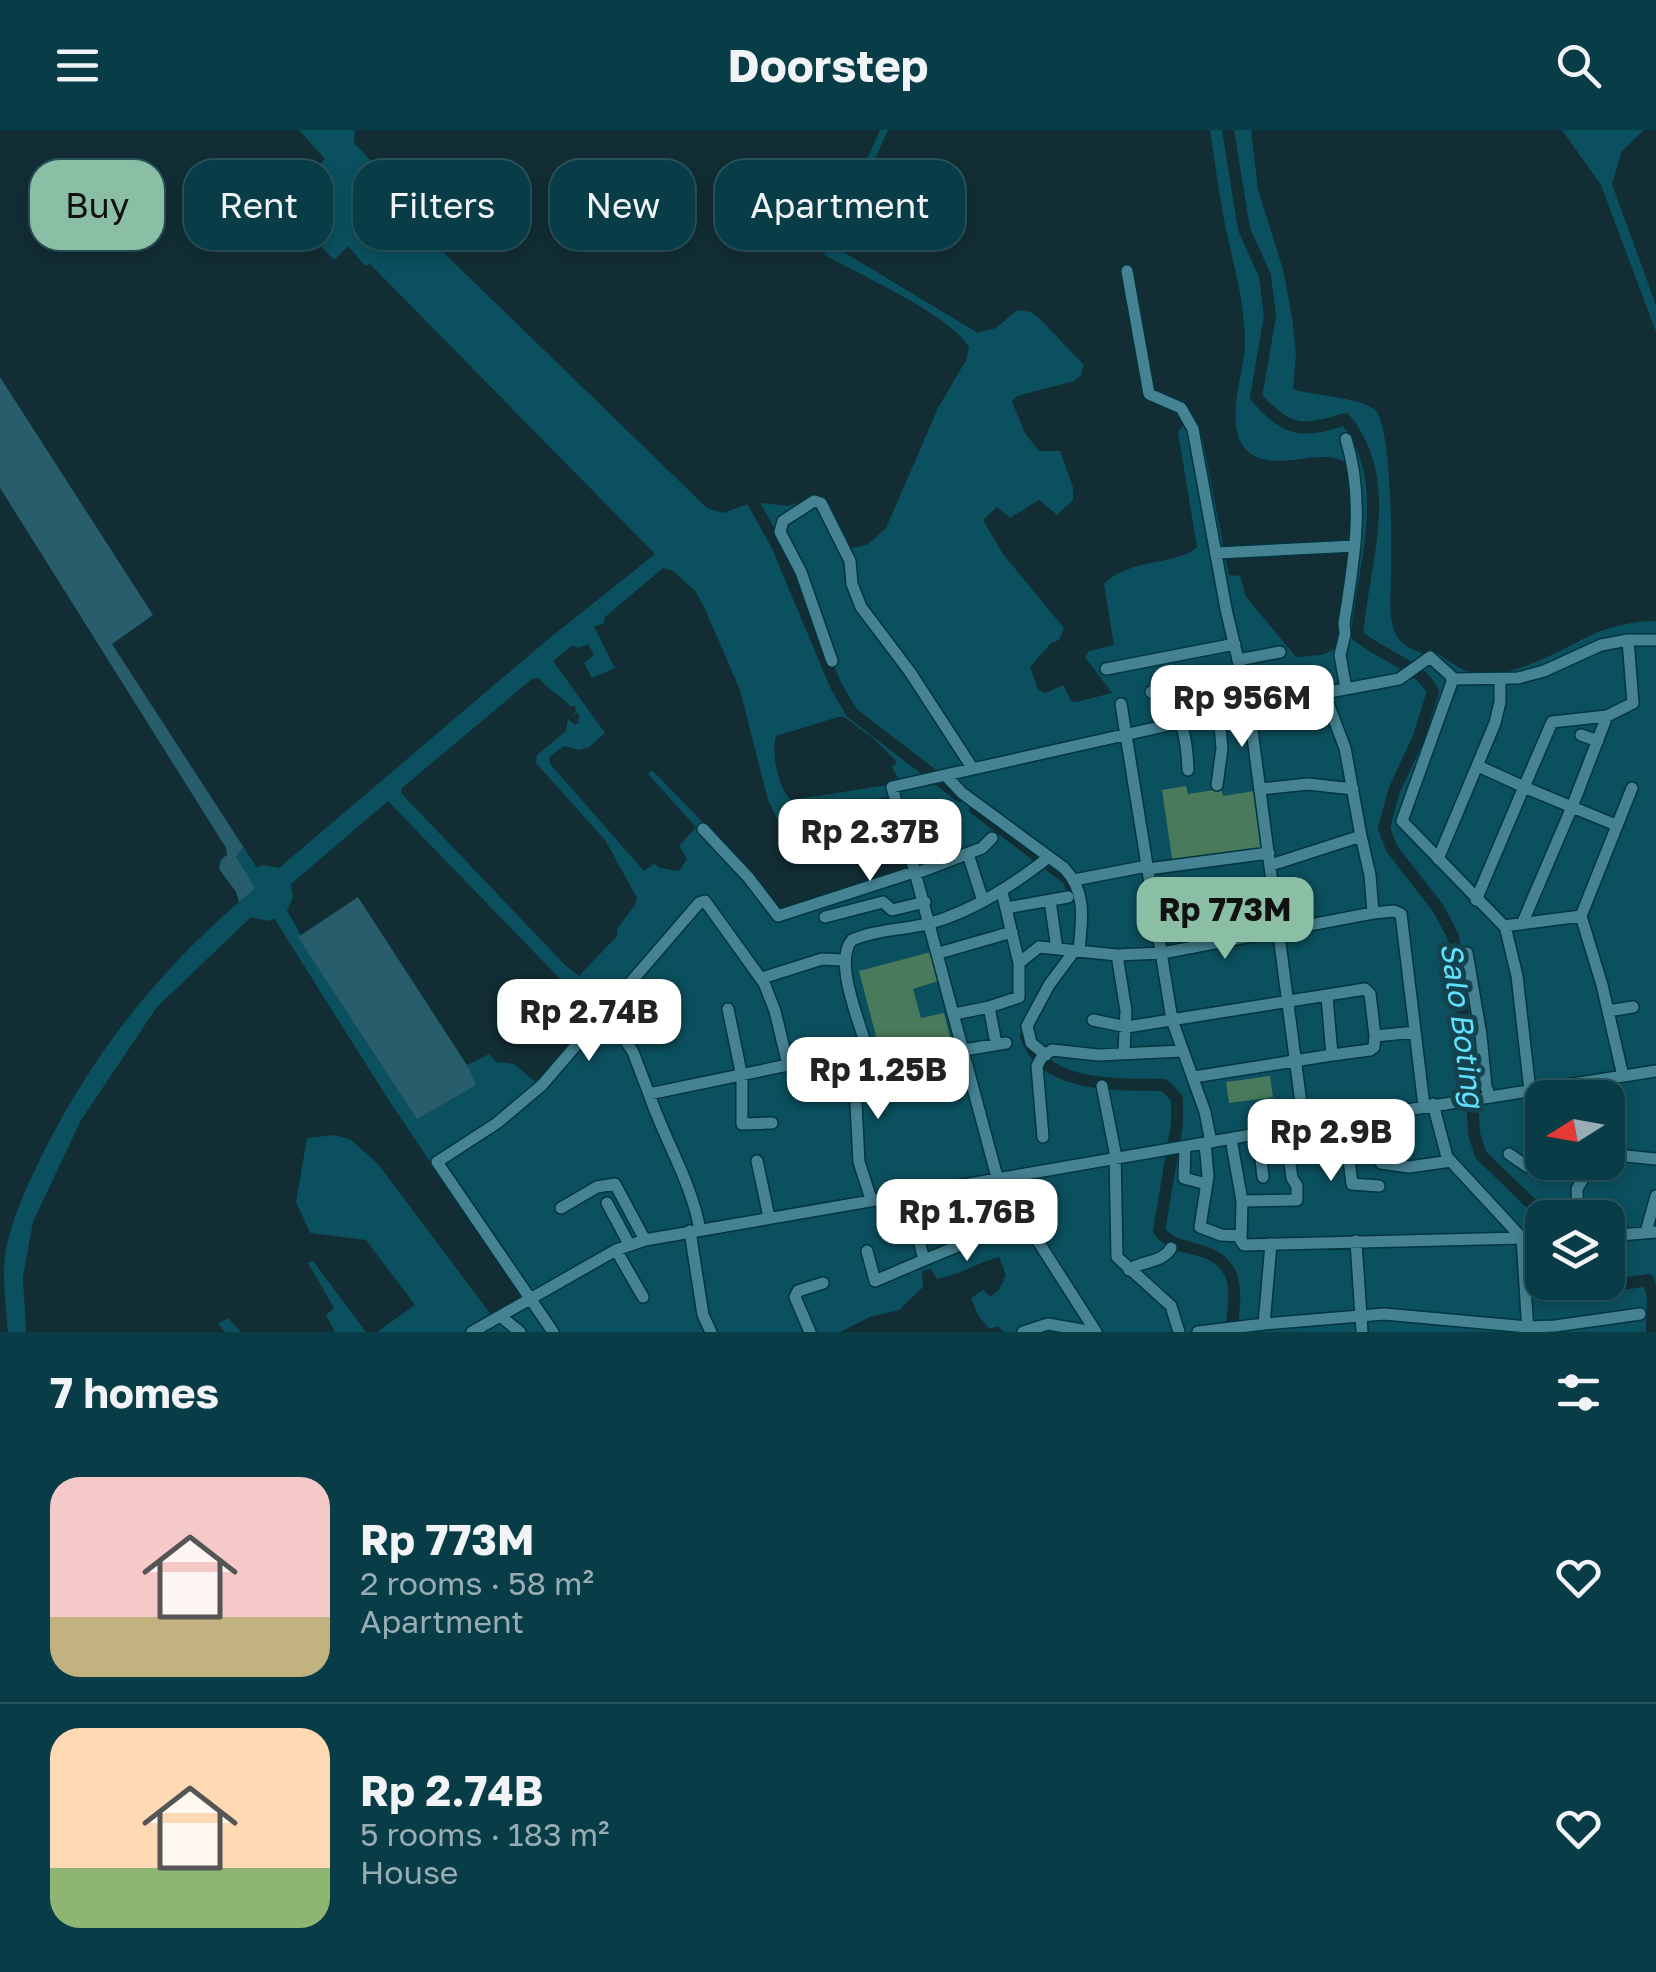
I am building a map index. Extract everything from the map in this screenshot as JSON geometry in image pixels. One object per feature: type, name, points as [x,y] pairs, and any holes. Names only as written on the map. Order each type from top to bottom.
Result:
[{"type":"street","points":[[1127,272],[1148,394],[1182,408],[1194,429],[1249,708],[1304,1126]]},
{"type":"street","points":[[1346,439],[1357,481],[1355,546],[1340,655],[1346,689]]},
{"type":"street","points":[[832,661],[801,572],[779,527],[814,501],[820,503],[850,561],[852,584],[861,608],[973,769]]},
{"type":"street","points":[[1217,553],[1355,546]]},
{"type":"street","points":[[1476,900],[1552,722],[1607,716],[1633,703],[1628,640]]},
{"type":"street","points":[[1094,1332],[997,1178],[892,787],[1219,714],[1402,678],[1427,657],[1452,679],[1500,680],[1544,671],[1601,645],[1656,640]]},
{"type":"street","points":[[1106,669],[1235,644]]},
{"type":"street","points":[[1238,660],[1280,652]]},
{"type":"street","points":[[1452,679],[1402,816],[1408,830],[1505,926],[1517,976],[1532,1080]]},
{"type":"street","points":[[1438,860],[1498,712],[1500,680]]},
{"type":"street","points":[[1150,692],[1165,699],[1182,724],[1188,770]]},
{"type":"street","points":[[1324,693],[1341,734],[1373,914]]},
{"type":"street","points":[[1121,704],[1172,1020],[1194,1077],[1208,1143],[1200,1227],[1221,1236],[1241,1236]]},
{"type":"street","points":[[1217,785],[1222,748],[1219,714]]},
{"type":"street","points":[[1522,924],[1607,716]]},
{"type":"street","points":[[1581,735],[1598,742]]},
{"type":"street","points":[[1478,766],[1616,826]]},
{"type":"street","points":[[945,776],[1074,880],[1082,908],[1069,949],[1027,1026],[1031,1043],[1042,1059],[1043,1137]]},
{"type":"street","points":[[1260,789],[1308,784],[1353,789]]},
{"type":"street","points":[[1622,1076],[1581,916],[1632,788]]},
{"type":"street","points":[[703,829],[778,916],[968,854],[992,838]]},
{"type":"street","points":[[1074,880],[1148,868],[1270,859],[1362,836]]},
{"type":"street","points":[[968,854],[983,900]]},
{"type":"street","points":[[878,1082],[843,960],[847,945],[862,936],[930,923],[1002,892],[1045,860]]},
{"type":"street","points":[[955,1014],[1019,998],[1019,963],[1002,892]]},
{"type":"street","points":[[1006,908],[1068,897]]},
{"type":"street","points":[[553,1332],[437,1162],[531,1095],[702,901],[708,903],[762,978],[775,1011],[788,1065]]},
{"type":"street","points":[[1050,901],[1069,949]]},
{"type":"street","points":[[825,917],[883,902],[892,910],[925,902]]},
{"type":"street","points":[[1019,963],[1036,948],[1117,955],[1162,954],[1373,914],[1401,914],[1428,1105],[1451,1162],[1522,1238],[1528,1329]]},
{"type":"street","points":[[1505,926],[1581,916]]},
{"type":"street","points":[[939,953],[1012,932]]},
{"type":"street","points":[[1467,954],[1488,1096]]},
{"type":"street","points":[[1117,955],[1125,996],[1124,1052]]},
{"type":"street","points":[[762,978],[822,959],[843,960]]},
{"type":"street","points":[[1092,1020],[1126,1028],[1368,990],[1375,1036],[1370,1050],[1194,1077]]},
{"type":"street","points":[[1327,997],[1332,1055]]},
{"type":"street","points":[[964,1050],[1001,1041],[989,1007]]},
{"type":"street","points":[[1608,1011],[1633,1007]]},
{"type":"street","points":[[728,1009],[742,1076],[742,1124],[772,1123]]},
{"type":"street","points":[[607,1011],[633,1052],[671,1154],[694,1198],[703,1315],[711,1332]]},
{"type":"street","points":[[1375,1036],[1415,1032]]},
{"type":"street","points":[[649,1094],[867,1050]]},
{"type":"street","points":[[1042,1059],[1052,1050],[1087,1054],[1182,1050]]},
{"type":"street","points":[[850,1053],[859,1162],[872,1199]]},
{"type":"street","points":[[1593,1080],[1656,1070]]},
{"type":"street","points":[[886,1096],[970,1074]]},
{"type":"street","points":[[1102,1086],[1115,1160],[1116,1253],[1129,1270],[1171,1306],[1179,1332]]},
{"type":"street","points":[[472,1332],[616,1250],[644,1240],[1284,1129],[1525,1092]]},
{"type":"street","points":[[1105,1110],[1120,1109]]},
{"type":"street","points":[[1344,1120],[1352,1184],[1379,1186]]},
{"type":"street","points":[[1242,1200],[1297,1200],[1284,1129]]},
{"type":"street","points":[[1258,1134],[1263,1177]]},
{"type":"street","points":[[1232,1139],[1242,1200],[1244,1244],[1522,1238]]},
{"type":"street","points":[[1180,1148],[1184,1178],[1206,1184]]},
{"type":"street","points":[[1509,1154],[1525,1165]]},
{"type":"street","points":[[1626,1156],[1656,1159]]},
{"type":"street","points":[[757,1161],[768,1217]]},
{"type":"street","points":[[1382,1164],[1451,1162]]},
{"type":"street","points":[[560,1208],[597,1187],[615,1184],[644,1240]]},
{"type":"street","points":[[907,1193],[924,1260]]},
{"type":"street","points":[[1625,1234],[1651,1232],[1656,1196]]},
{"type":"street","points":[[607,1203],[629,1244]]},
{"type":"street","points":[[867,1251],[875,1281],[958,1246],[987,1227]]},
{"type":"street","points":[[1356,1241],[1362,1332]]},
{"type":"street","points":[[1264,1324],[1272,1244]]},
{"type":"street","points":[[1129,1270],[1168,1254],[1171,1248]]},
{"type":"street","points":[[616,1250],[643,1296]]},
{"type":"street","points":[[810,1332],[796,1295],[823,1283]]},
{"type":"street","points":[[1198,1332],[1360,1315],[1409,1315],[1528,1329],[1640,1314]]},
{"type":"street","points":[[500,1316],[520,1332]]},
{"type":"street","points":[[1023,1332],[1048,1324],[1094,1332]]},
{"type":"shaded area","points":[[0,130],[299,130],[324,160],[184,160],[184,250],[324,250],[334,260],[348,246],[655,554],[546,641],[279,868],[257,868],[112,644],[153,615],[0,377]]},
{"type":"shaded area","points":[[355,130],[880,130],[867,160],[715,160],[715,250],[826,250],[824,255],[924,309],[969,347],[886,528],[867,545],[851,548],[827,503],[812,498],[788,506],[753,502],[723,513],[707,508],[441,250],[530,250],[530,160],[370,160],[354,143]]},
{"type":"shaded area","points":[[888,130],[1210,130],[1244,326],[1235,417],[1242,444],[1262,459],[1326,457],[1349,464],[1353,510],[1339,635],[1334,649],[1322,655],[1296,657],[1246,597],[1240,576],[1229,575],[1202,437],[1190,419],[1178,432],[1197,547],[1179,557],[1126,570],[1104,584],[1114,645],[1089,651],[1085,657],[1112,693],[1072,702],[1063,685],[1045,693],[1038,690],[1030,667],[1051,643],[1059,640],[1064,628],[1003,554],[983,520],[997,507],[1010,518],[1039,500],[1057,515],[1073,500],[1073,487],[1060,451],[1039,451],[1025,433],[1012,402],[1017,396],[1074,381],[1084,365],[1031,312],[1017,310],[996,328],[978,333],[845,253],[844,250],[965,250],[965,160],[875,160]]},
{"type":"shaded area","points":[[1251,130],[1562,130],[1601,185],[1656,332],[1656,621],[1608,629],[1540,660],[1493,673],[1464,670],[1431,649],[1424,654],[1400,641],[1391,616],[1390,489],[1381,421],[1375,410],[1359,402],[1293,389],[1296,353],[1292,318],[1283,269],[1258,190]]},
{"type":"shaded area","points":[[1644,130],[1656,130],[1656,305],[1612,184],[1622,151]]},
{"type":"shaded area","points":[[0,377],[154,616],[113,644],[244,846],[236,857],[255,888],[239,902],[219,869],[226,848],[0,488]]},
{"type":"shaded area","points":[[0,488],[226,848],[227,855],[220,860],[219,869],[239,902],[180,958],[128,1018],[61,1118],[27,1186],[8,1240],[4,1274],[8,1332],[0,1332]]},
{"type":"shaded area","points":[[663,568],[673,571],[696,592],[704,607],[740,690],[768,800],[779,823],[786,830],[805,827],[804,813],[888,797],[909,869],[780,911],[744,865],[652,770],[648,774],[696,827],[679,846],[687,859],[679,871],[654,864],[644,871],[550,764],[549,757],[564,746],[579,750],[589,747],[605,733],[553,661],[573,645],[578,648],[588,644],[594,655],[584,663],[592,678],[615,668],[594,627],[604,623],[605,617]]},
{"type":"shaded area","points":[[539,678],[570,706],[575,706],[573,715],[577,713],[580,721],[575,725],[568,719],[566,731],[537,755],[536,763],[605,840],[637,898],[617,929],[617,936],[579,976],[401,793],[402,788],[532,679]]},
{"type":"shaded area","points":[[844,717],[874,739],[897,762],[892,767],[901,783],[791,800],[782,788],[777,770],[776,736]]},
{"type":"shaded area","points":[[388,801],[595,1015],[580,1033],[558,1010],[550,1018],[573,1045],[540,1086],[514,1064],[496,1062],[489,1054],[467,1065],[358,897],[301,935],[287,911],[293,897],[291,884]]},
{"type":"shaded area","points":[[358,897],[467,1065],[476,1085],[417,1119],[298,937]]},
{"type":"shaded area","points":[[251,917],[268,921],[274,918],[388,1099],[522,1299],[492,1316],[378,1164],[351,1140],[335,1135],[307,1138],[296,1202],[310,1233],[366,1240],[415,1305],[377,1332],[366,1332],[313,1261],[308,1263],[334,1308],[326,1315],[335,1332],[241,1332],[228,1318],[218,1324],[225,1332],[26,1332],[23,1277],[33,1222],[81,1120],[157,1007]]},
{"type":"shaded area","points":[[999,1257],[1006,1275],[999,1290],[990,1297],[983,1290],[971,1298],[989,1329],[998,1326],[1004,1332],[840,1332],[870,1317],[899,1310],[923,1287],[922,1271],[931,1269],[937,1279]]},
{"type":"green space","points":[[1186,786],[1188,794],[1221,789],[1223,796],[1254,791],[1263,852],[1173,865],[1162,790]]},
{"type":"green space","points":[[931,952],[938,981],[913,989],[921,1018],[944,1013],[957,1064],[882,1084],[875,1056],[878,1044],[859,971]]},
{"type":"green space","points":[[1270,1076],[1273,1097],[1229,1103],[1226,1082]]},
{"type":"waterway","name":"Salo Boting","points":[[1228,130],[1244,229],[1265,276],[1270,316],[1256,397],[1277,417],[1296,426],[1317,427],[1345,419],[1360,443],[1373,496],[1357,635],[1420,675],[1433,692],[1418,739],[1394,791],[1384,828],[1392,849],[1438,908],[1453,936],[1474,1134],[1481,1155],[1527,1200]]},
{"type":"waterway","name":"Salo Boting","points":[[753,502],[777,545],[836,686],[852,713],[960,796]]},
{"type":"waterway","name":"Salo Boting","points":[[975,809],[1069,880],[1071,887]]},
{"type":"waterway","name":"Salo Boting","points":[[1026,1036],[1035,1053],[1065,1075],[1105,1083],[1164,1085],[1177,1098],[1177,1124],[1159,1231],[1175,1243],[1210,1254],[1228,1269],[1234,1291],[1231,1332]]},
{"type":"waterway","name":"Salo Boting","points":[[1625,1284],[1648,1280],[1653,1296],[1652,1332]]}]
